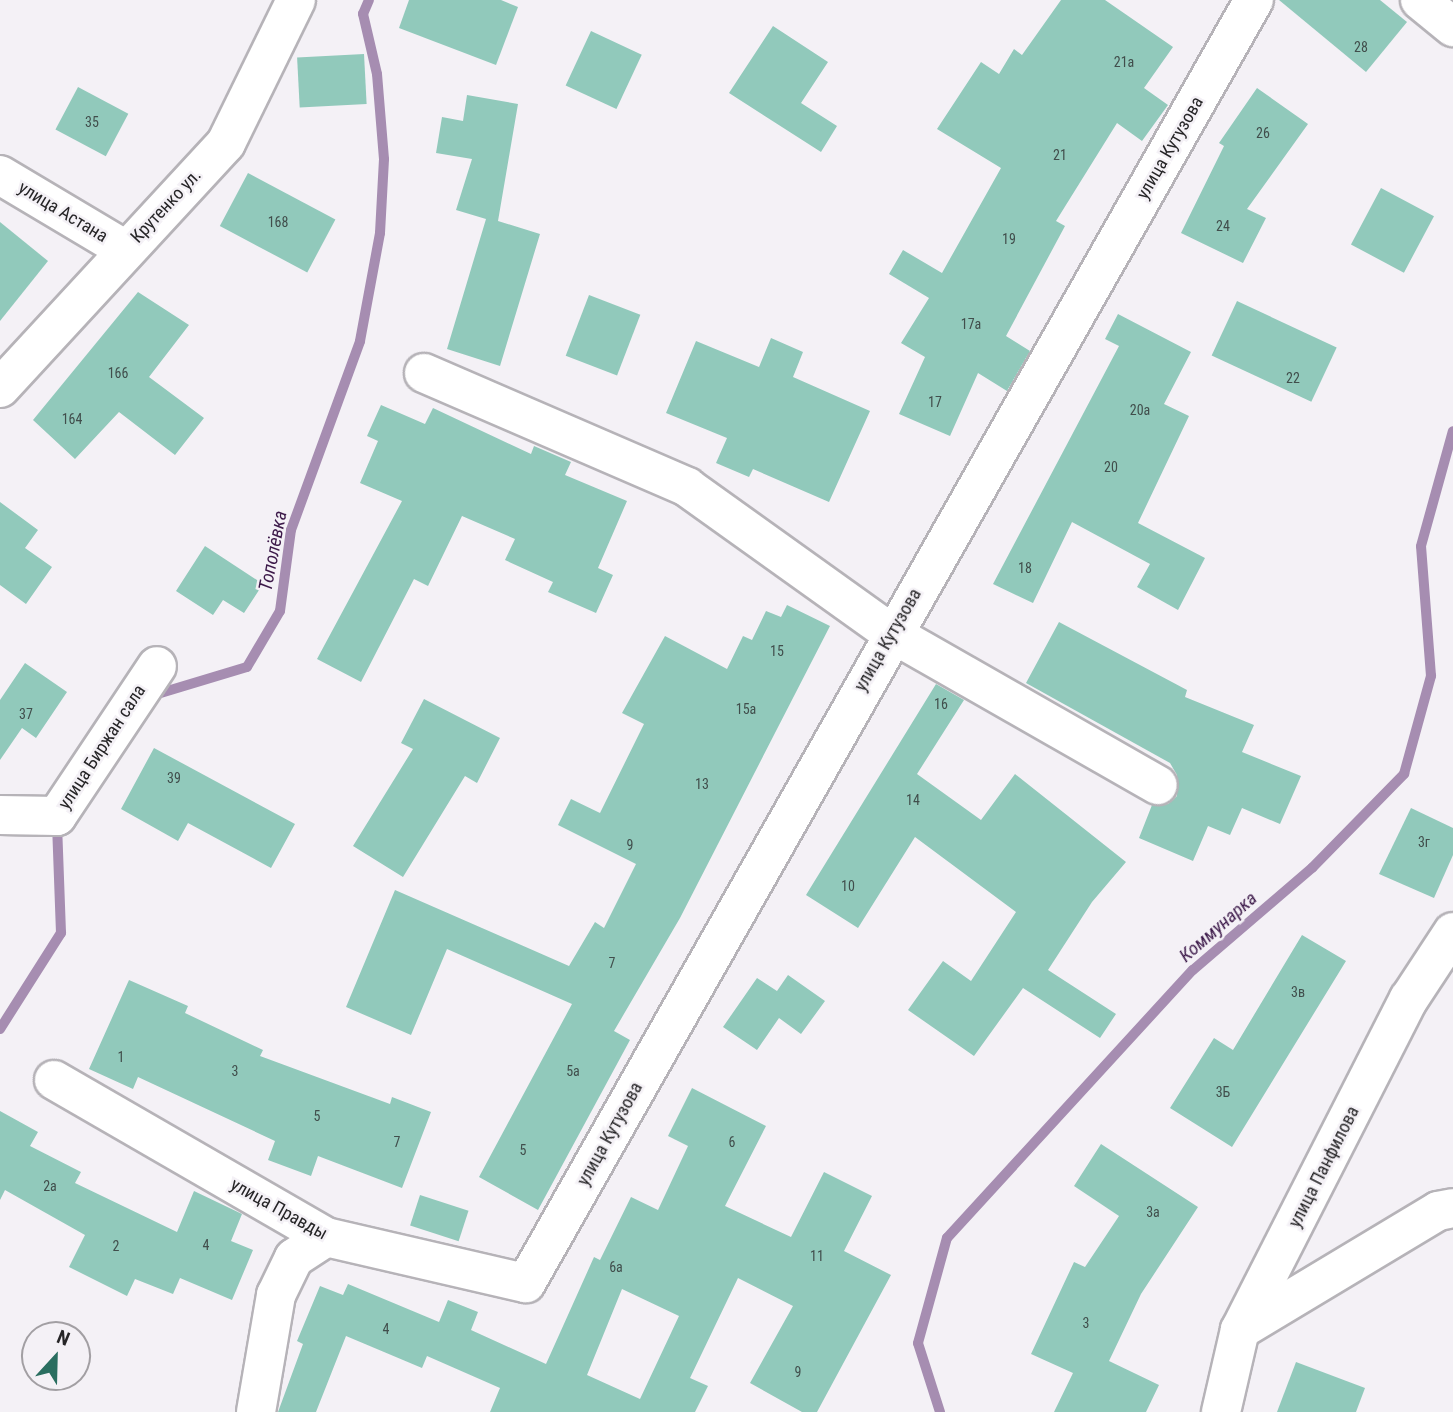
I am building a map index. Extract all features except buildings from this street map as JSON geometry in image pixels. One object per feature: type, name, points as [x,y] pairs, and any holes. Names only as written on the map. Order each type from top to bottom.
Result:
[{"type":"street","name":"Крутенко ул.","points":[[0,388],[226,143],[296,0]]},
{"type":"street","name":"улица Кутузова","points":[[526,1283],[891,634],[1254,0]]},
{"type":"street","points":[[1420,0],[1453,27]]},
{"type":"street","name":"улица Астана","points":[[0,175],[126,250]]},
{"type":"street","points":[[424,373],[687,487],[891,634],[1158,785]]},
{"type":"street","name":"улица Биржан сала","points":[[0,816],[57,816],[157,666]]},
{"type":"street","name":"улица Панфилова","points":[[1221,1412],[1240,1330],[1409,999],[1453,932]]},
{"type":"street","name":"улица Правды","points":[[54,1080],[326,1237],[526,1283]]},
{"type":"street","points":[[1240,1330],[1438,1211],[1453,1208]]},
{"type":"street","points":[[256,1412],[276,1295],[295,1258],[326,1237]]},
{"type":"waterway","name":"Тополёвка","points":[[154,695],[247,667],[280,611],[291,530],[360,341],[380,233],[384,159],[377,74],[363,14],[369,0]]},
{"type":"waterway","name":"Коммунарка","points":[[940,1412],[918,1343],[947,1238],[1193,970],[1312,868],[1404,774],[1431,676],[1421,546],[1453,431]]},
{"type":"waterway","name":"Тополёвка","points":[[0,1029],[61,933],[57,823]]}]
